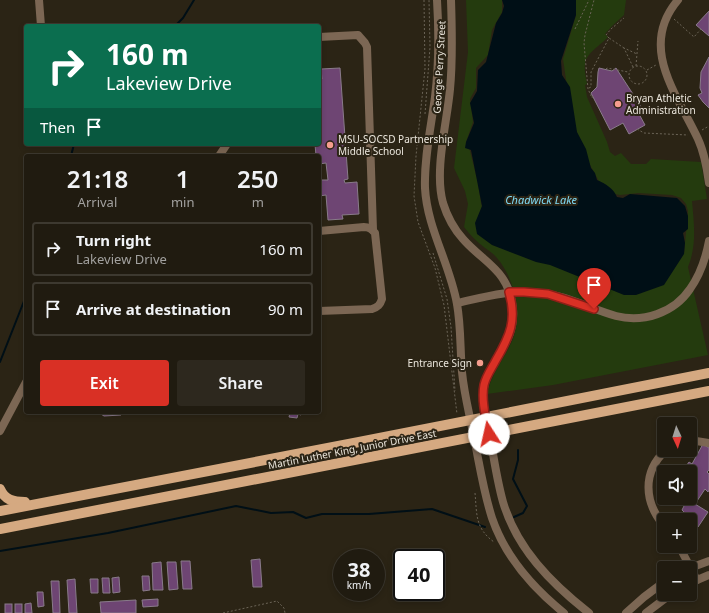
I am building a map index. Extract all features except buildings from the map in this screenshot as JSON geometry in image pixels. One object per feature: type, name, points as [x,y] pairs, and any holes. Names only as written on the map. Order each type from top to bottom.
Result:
[{"type":"main road","name":"Martin Luther King, Junior Drive East","points":[[0,511],[709,373]]},
{"type":"main road","name":"Martin Luther King, Junior Drive East","points":[[0,529],[474,438],[709,391]]},
{"type":"main road","points":[[0,489],[2,494],[13,502],[39,503]]},
{"type":"street","points":[[39,0],[41,24]]},
{"type":"street","name":"George Perry Street","points":[[437,0],[438,53],[436,95],[429,140],[425,187],[431,220],[449,272],[457,303],[462,374],[470,420],[487,502],[492,520],[499,535],[509,554],[521,571],[564,613]]},
{"type":"street","name":"George Perry Street","points":[[451,0],[452,59],[450,96],[440,170],[441,194],[446,211],[458,233],[469,246],[495,268],[503,279],[509,292],[512,309],[512,323],[507,342],[486,379],[483,395],[502,500],[515,532],[526,550],[540,568],[589,613]]},
{"type":"street","points":[[678,0],[671,10],[662,32],[661,52],[666,76],[695,132],[704,157],[709,183]]},
{"type":"street","points":[[321,37],[358,36],[367,47],[373,230],[375,233],[382,299],[381,303],[372,309],[322,311]]},
{"type":"street","points":[[321,231],[364,227],[368,227],[373,230]]},
{"type":"street","points":[[457,303],[509,292],[524,292],[548,294],[629,319],[649,317],[670,308],[690,290],[703,262],[709,241]]},
{"type":"street","points":[[0,431],[24,386]]},
{"type":"street","points":[[697,441],[709,443]]},
{"type":"street","points":[[657,515],[649,499],[648,486],[651,471],[658,457]]},
{"type":"street","points":[[697,565],[709,561]]},
{"type":"street","points":[[697,580],[709,575]]},
{"type":"street","points":[[626,613],[657,587]]},
{"type":"street","points":[[646,613],[662,601]]},
{"type":"path","points":[[575,29],[589,0]]},
{"type":"path","points":[[593,96],[592,98],[588,89],[584,43],[594,0]]},
{"type":"path","points":[[671,17],[694,37],[701,29]]},
{"type":"path","points":[[624,18],[606,35],[624,48],[637,54]]},
{"type":"path","points":[[588,89],[591,87],[591,72],[609,38]]},
{"type":"path","points":[[636,66],[638,41]]},
{"type":"path","points":[[624,48],[633,67]]},
{"type":"path","points":[[646,71],[663,63]]},
{"type":"path","points":[[636,66],[642,67],[646,71],[647,77],[645,82],[639,85],[633,83],[629,79],[629,72],[636,66]]},
{"type":"path","points":[[606,69],[629,72]]},
{"type":"path","points":[[637,129],[644,133],[686,135],[709,126]]},
{"type":"path","points":[[475,493],[477,521],[484,532],[495,542]]},
{"type":"path","points":[[223,613],[278,602],[284,608],[285,613]]},
{"type":"green space","points":[[466,0],[502,0],[502,12],[492,30],[488,55],[476,68],[476,88],[470,99],[473,122],[466,142],[470,151],[478,183],[482,207],[476,222],[684,254],[688,211],[686,204],[681,198],[672,195],[638,193],[620,195],[610,193],[602,187],[583,152],[571,114],[563,59],[576,15],[576,0],[626,0],[624,15],[605,34],[608,37],[588,56],[586,60],[585,69],[587,84],[585,85],[587,97],[610,152],[615,156],[621,153],[631,164],[646,164],[651,159],[701,162],[707,199],[692,201],[694,243],[688,267],[708,355],[553,385],[487,394],[495,373],[512,341],[517,320],[517,309],[513,287],[503,267],[496,257],[476,241],[464,227],[468,204],[465,191],[454,168],[468,52]]},
{"type":"water","name":"Chadwick Lake","points":[[502,0],[576,0],[576,15],[561,61],[562,75],[570,87],[577,132],[586,149],[591,168],[595,173],[597,180],[609,187],[617,197],[623,198],[630,194],[677,198],[685,206],[688,216],[688,229],[683,233],[685,243],[684,254],[664,285],[636,295],[624,295],[550,265],[536,262],[492,245],[477,234],[475,223],[482,206],[471,150],[465,148],[474,123],[470,103],[477,91],[478,70],[486,62],[496,23],[504,6]]},
{"type":"waterway","points":[[177,24],[183,18],[194,0]]},
{"type":"waterway","points":[[72,154],[74,146]]},
{"type":"waterway","points":[[0,362],[24,301]]},
{"type":"waterway","points":[[514,517],[523,513],[527,506],[513,479],[518,460],[518,450]]},
{"type":"waterway","points":[[0,551],[108,533],[236,506],[271,513],[293,512],[306,518],[322,514],[369,514],[432,509],[485,527]]},
{"type":"place","name":"Bryan Athletic Administration","points":[[618,104]]},
{"type":"place","name":"MSU-SOCSD Partnership Middle School","points":[[330,145]]},
{"type":"place","name":"Entrance Sign","points":[[480,363]]},
{"type":"route","points":[[489,434],[483,395],[484,387],[486,379],[510,334],[512,309],[509,292],[548,294],[594,309]]}]
